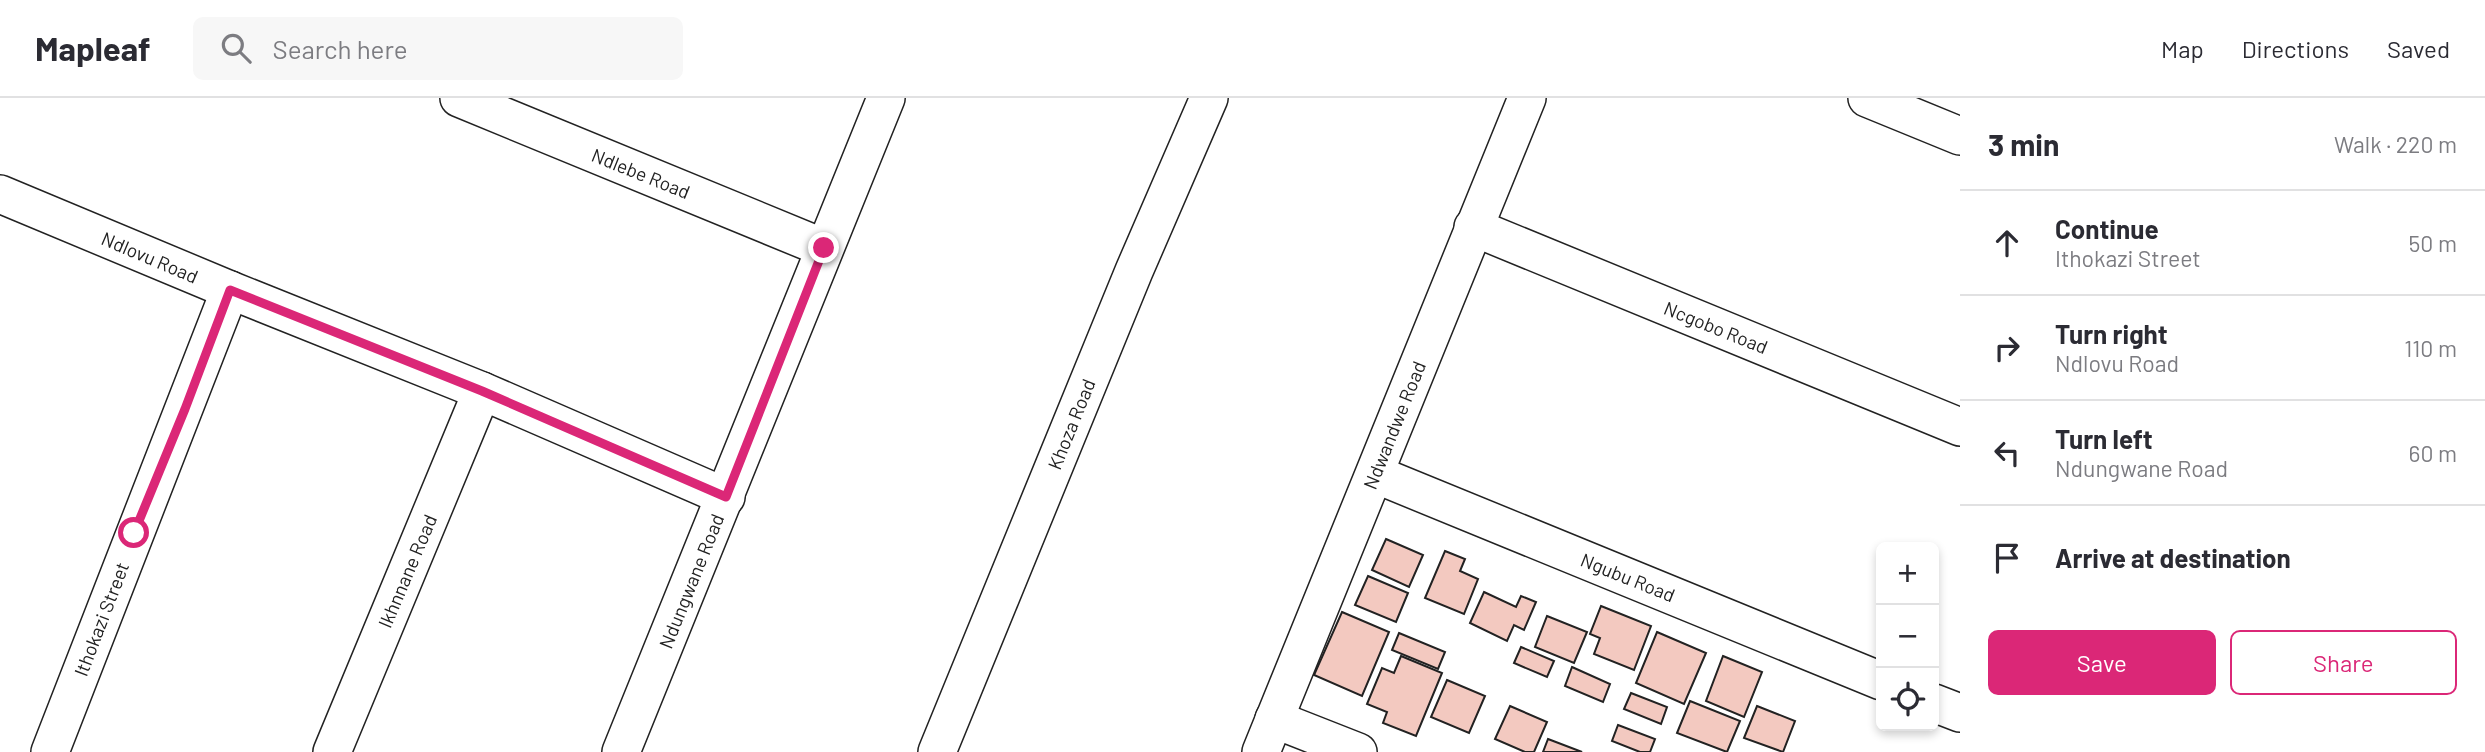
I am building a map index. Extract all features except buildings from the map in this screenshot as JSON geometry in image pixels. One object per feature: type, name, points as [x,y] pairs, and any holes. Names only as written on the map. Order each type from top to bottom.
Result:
[{"type":"street","name":"Ndlebe Road","points":[[459,98],[824,248]]},
{"type":"street","name":"Ndungwane Road","points":[[621,752],[886,98]]},
{"type":"street","name":"Khoza Road","points":[[937,752],[1129,284],[1209,98]]},
{"type":"street","name":"Ndwandwe Road","points":[[1268,736],[1527,98]]},
{"type":"street","points":[[1867,98],[1960,136]]},
{"type":"street","name":"Ndlovu Road","points":[[0,194],[482,391],[726,497]]},
{"type":"street","name":"Ncgobo Road","points":[[1473,227],[1960,427]]},
{"type":"street","name":"Ithokazi Street","points":[[50,752],[230,290]]},
{"type":"street","name":"Ikhnnane Road","points":[[332,752],[482,391]]},
{"type":"street","name":"Ngubu Road","points":[[1375,474],[1876,679]]},
{"type":"street","points":[[1939,705],[1960,713]]},
{"type":"street","points":[[1268,736],[1358,752]]},
{"type":"route","points":[[134,533],[230,290],[482,391],[726,497],[824,248]]}]
